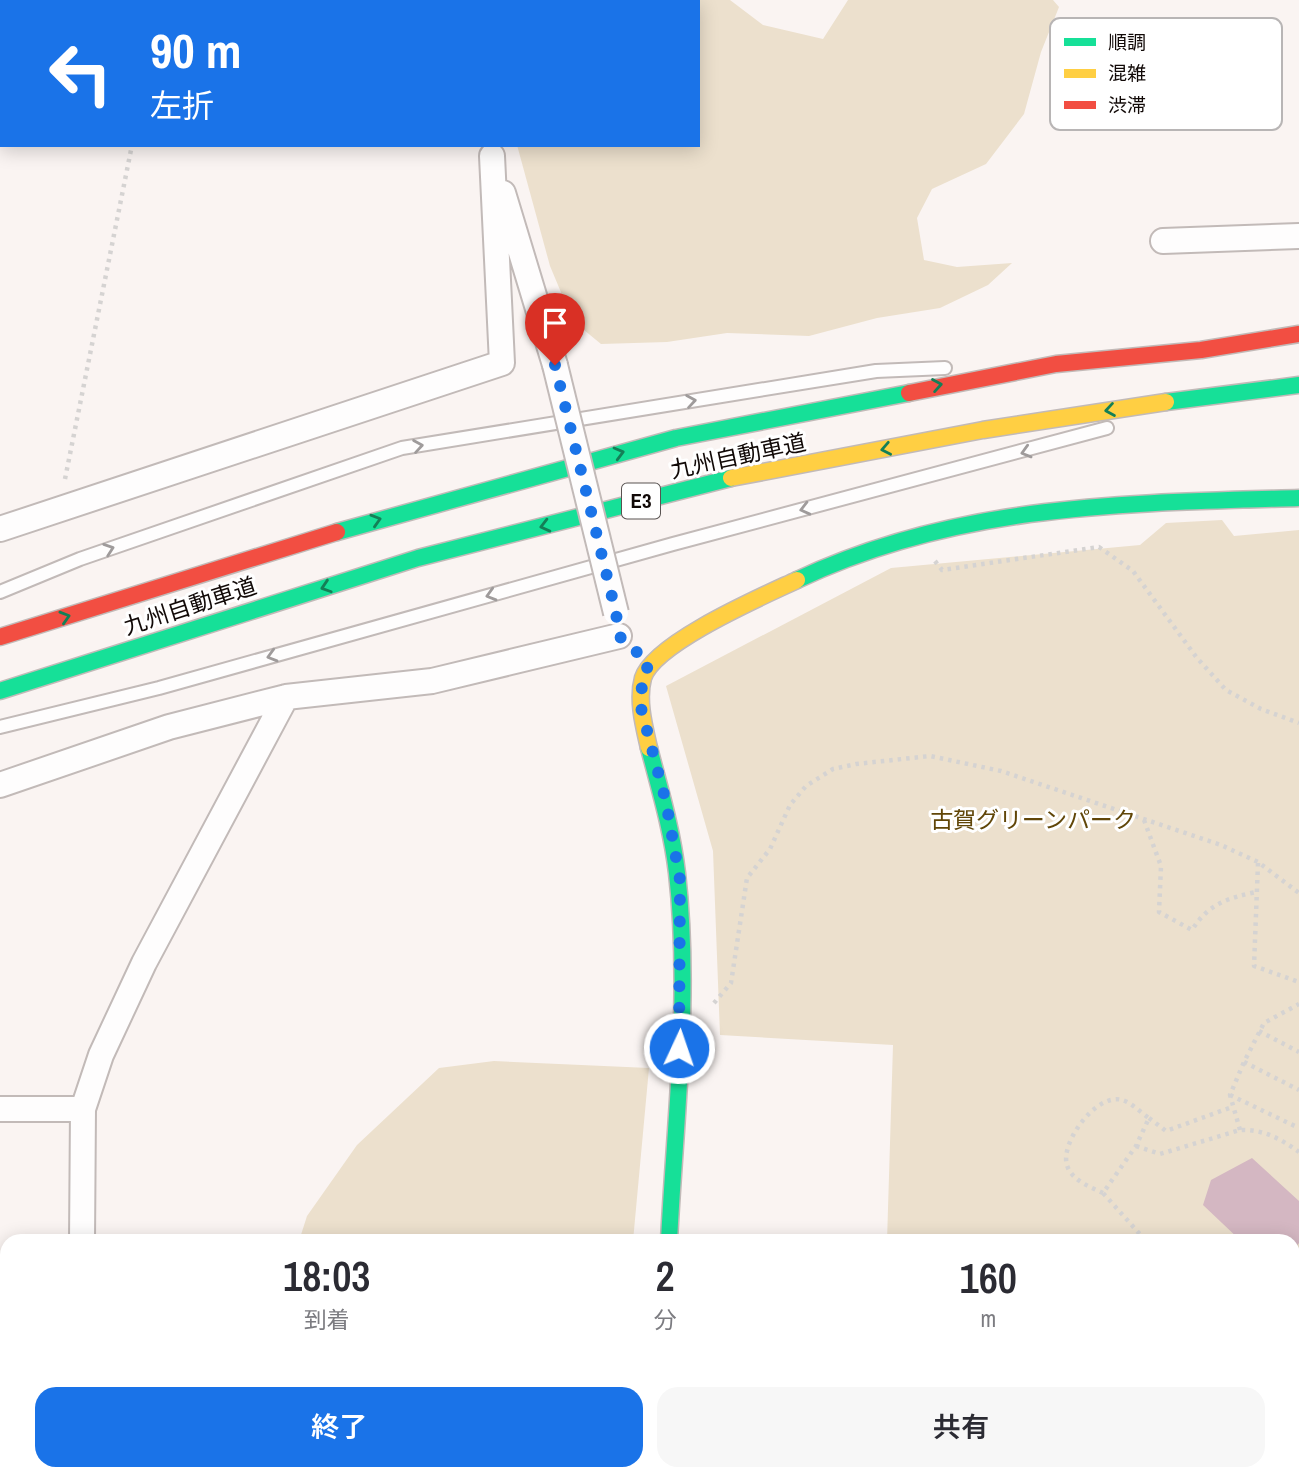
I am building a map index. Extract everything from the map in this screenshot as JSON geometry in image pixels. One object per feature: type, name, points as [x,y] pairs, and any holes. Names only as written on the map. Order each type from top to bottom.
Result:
[{"type":"main road","name":"九州自動車道","points":[[0,637],[380,519],[676,438],[1056,363],[1201,350],[1299,334]]},
{"type":"main road","name":"九州自動車道","points":[[0,691],[418,558],[731,478],[983,430],[1232,392],[1299,385]]},
{"type":"main road","points":[[669,1234],[681,1025],[680,880],[666,802],[641,708],[642,681],[649,663],[695,633],[784,586],[853,555],[915,535],[1012,515],[1070,507],[1299,498]]},
{"type":"street","points":[[0,529],[502,363],[490,151]]},
{"type":"street","points":[[490,151],[555,365],[618,625],[649,663]]},
{"type":"street","points":[[1163,241],[1299,236]]},
{"type":"street","points":[[0,785],[169,727],[286,697],[432,681],[618,625]]},
{"type":"street","points":[[82,1234],[83,1109],[101,1055],[144,963],[286,697]]},
{"type":"street","points":[[0,1109],[83,1109]]},
{"type":"lane","points":[[973,367],[1056,363]]},
{"type":"lane","points":[[0,592],[80,559],[402,448],[876,371],[959,368]]},
{"type":"lane","points":[[0,727],[159,688],[673,544],[1018,454],[1232,392]]},
{"type":"path","points":[[59,508],[132,147]]},
{"type":"path","points":[[915,535],[942,570],[1100,547],[1133,571],[1197,658],[1226,690],[1261,709],[1299,723]]},
{"type":"path","points":[[681,1025],[716,1002],[731,983],[747,878],[770,849],[790,805],[806,786],[833,769],[930,756],[1001,771],[1221,845],[1258,862],[1299,893]]},
{"type":"path","points":[[1144,819],[1161,866],[1159,912],[1192,930],[1202,914],[1223,900],[1256,891]]},
{"type":"path","points":[[1258,862],[1254,966],[1299,982]]},
{"type":"path","points":[[1240,1130],[1231,1107],[1230,1095],[1244,1062],[1264,1023],[1299,1004]]},
{"type":"path","points":[[1259,1031],[1299,1052]]},
{"type":"path","points":[[1244,1062],[1299,1090]]},
{"type":"path","points":[[1230,1095],[1299,1128]]},
{"type":"path","points":[[1140,1234],[1103,1193],[1080,1182],[1068,1170],[1065,1159],[1068,1146],[1092,1108],[1103,1101],[1121,1099],[1166,1130],[1231,1107]]},
{"type":"path","points":[[1103,1193],[1136,1146],[1149,1118]]},
{"type":"path","points":[[1136,1146],[1160,1154],[1240,1130],[1253,1129],[1278,1138],[1299,1152]]},
{"type":"green space","points":[[700,0],[730,0],[763,25],[823,39],[848,0],[1053,0],[1059,7],[1055,18],[1050,18],[1050,30],[1024,114],[986,164],[932,189],[917,218],[924,260],[957,267],[1012,263],[988,285],[940,308],[877,318],[809,336],[727,333],[667,342],[601,344],[573,321],[550,266],[518,147],[700,147]]},
{"type":"green space","name":"古賀グリーンパーク","points":[[1222,520],[1234,536],[1299,530],[1299,1234],[887,1234],[893,1045],[720,1035],[713,851],[666,686],[891,568],[1140,545],[1166,523]]},
{"type":"green space","points":[[494,1061],[649,1068],[634,1234],[301,1234],[307,1216],[357,1145],[439,1068]]},
{"type":"shaded area","points":[[1252,1158],[1299,1201],[1299,1234],[1234,1234],[1203,1205],[1211,1180]]},
{"type":"traffic: fast","points":[[1166,402],[1299,385]]},
{"type":"traffic: fast","points":[[337,532],[676,438],[909,393]]},
{"type":"traffic: fast","points":[[0,691],[418,558],[731,478]]},
{"type":"traffic: fast","points":[[797,580],[858,555],[919,536],[980,522],[1106,506],[1299,498]]},
{"type":"traffic: fast","points":[[649,748],[672,841],[681,919],[682,1011],[669,1234]]},
{"type":"traffic: slow","points":[[731,478],[983,430],[1166,402]]},
{"type":"traffic: slow","points":[[649,748],[642,713],[641,686],[651,664],[667,650],[711,622],[797,580]]},
{"type":"traffic: jam","points":[[909,393],[1056,364],[1201,350],[1299,334]]},
{"type":"traffic: jam","points":[[0,637],[337,532]]},
{"type":"route","points":[[555,365],[616,613],[619,636],[649,663],[642,681],[641,708],[666,802],[680,880],[679,1048]]}]
